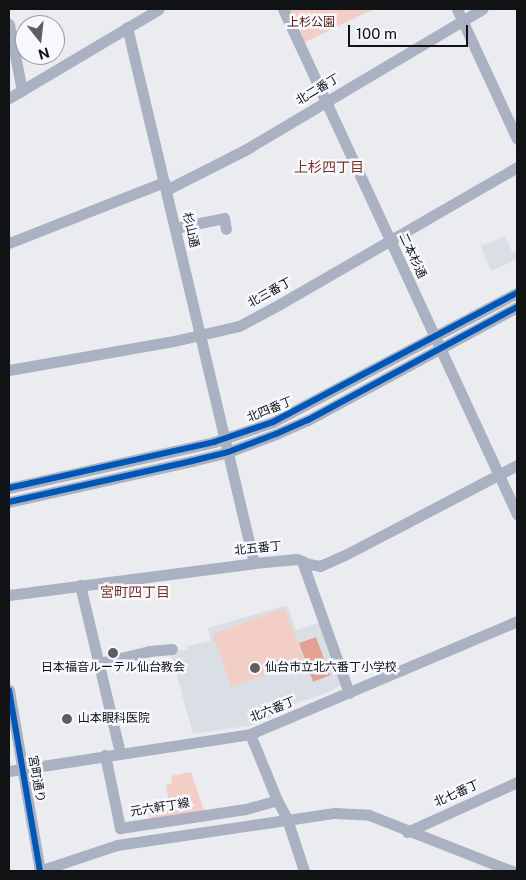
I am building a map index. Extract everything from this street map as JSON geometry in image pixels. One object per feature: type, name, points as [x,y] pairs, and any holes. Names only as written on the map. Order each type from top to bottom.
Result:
[{"type":"street","points":[[9,98],[159,9]]},
{"type":"street","name":"二本杉通","points":[[283,9],[517,514]]},
{"type":"street","points":[[457,9],[517,139]]},
{"type":"street","name":"北二番丁","points":[[9,242],[165,186],[246,150],[482,9]]},
{"type":"street","points":[[9,24],[22,91]]},
{"type":"street","name":"杉山通","points":[[127,27],[254,562]]},
{"type":"street","name":"北三番丁","points":[[9,370],[201,335],[245,323],[517,167]]},
{"type":"street","points":[[175,228],[224,218],[226,229]]},
{"type":"street","name":"北四番丁","points":[[9,488],[225,438],[294,413],[517,293]]},
{"type":"street","name":"北四番丁","points":[[9,502],[228,452],[308,420],[517,307]]},
{"type":"street","name":"北五番丁","points":[[9,595],[254,562],[297,559],[320,566],[345,555],[517,464]]},
{"type":"street","points":[[302,561],[349,694]]},
{"type":"street","points":[[80,585],[120,753]]},
{"type":"street","name":"北六番丁","points":[[9,771],[105,755],[235,738],[250,734],[349,694],[517,621]]},
{"type":"street","points":[[99,663],[150,651],[172,649]]},
{"type":"street","name":"宮町通り","points":[[9,690],[40,871]]},
{"type":"street","points":[[250,734],[277,800],[287,819],[304,871]]},
{"type":"street","name":"元六軒丁線","points":[[105,755],[120,828],[246,809],[277,800]]},
{"type":"street","name":"北七番丁","points":[[408,832],[517,782]]},
{"type":"street","points":[[40,871],[116,845],[335,813],[369,816],[512,871]]},
{"type":"shaded area","points":[[505,236],[512,252],[517,250],[517,259],[491,271],[481,246]]},
{"type":"shaded area","name":"仙台市立北六番丁小学校","points":[[287,605],[296,630],[319,623],[342,685],[321,695],[290,705],[282,713],[253,725],[193,734],[170,651],[187,650],[187,646],[211,641],[208,628]]},
{"type":"shaded area","points":[[316,637],[330,676],[313,682],[299,643]]},
{"type":"green space","name":"上杉公園","points":[[287,9],[371,9],[372,10],[303,43]]},
{"type":"green space","points":[[285,608],[304,661],[232,687],[213,634]]},
{"type":"green space","points":[[191,772],[205,813],[151,822],[149,814],[170,810],[166,785],[172,784],[171,776]]},
{"type":"cycle path","points":[[9,488],[214,442],[273,422],[517,293]]},
{"type":"cycle path","points":[[9,502],[228,452],[276,434],[308,420],[517,307]]},
{"type":"cycle path","points":[[9,690],[40,871]]},
{"type":"place","name":"日本福音ルーテル仙台教会","points":[[113,653]]},
{"type":"place","name":"仙台市立北六番丁小学校","points":[[255,668]]},
{"type":"place","name":"山本眼科医院","points":[[67,719]]},
{"type":"district","name":"上杉四丁目","points":[[329,167]]},
{"type":"district","name":"宮町四丁目","points":[[135,592]]}]
